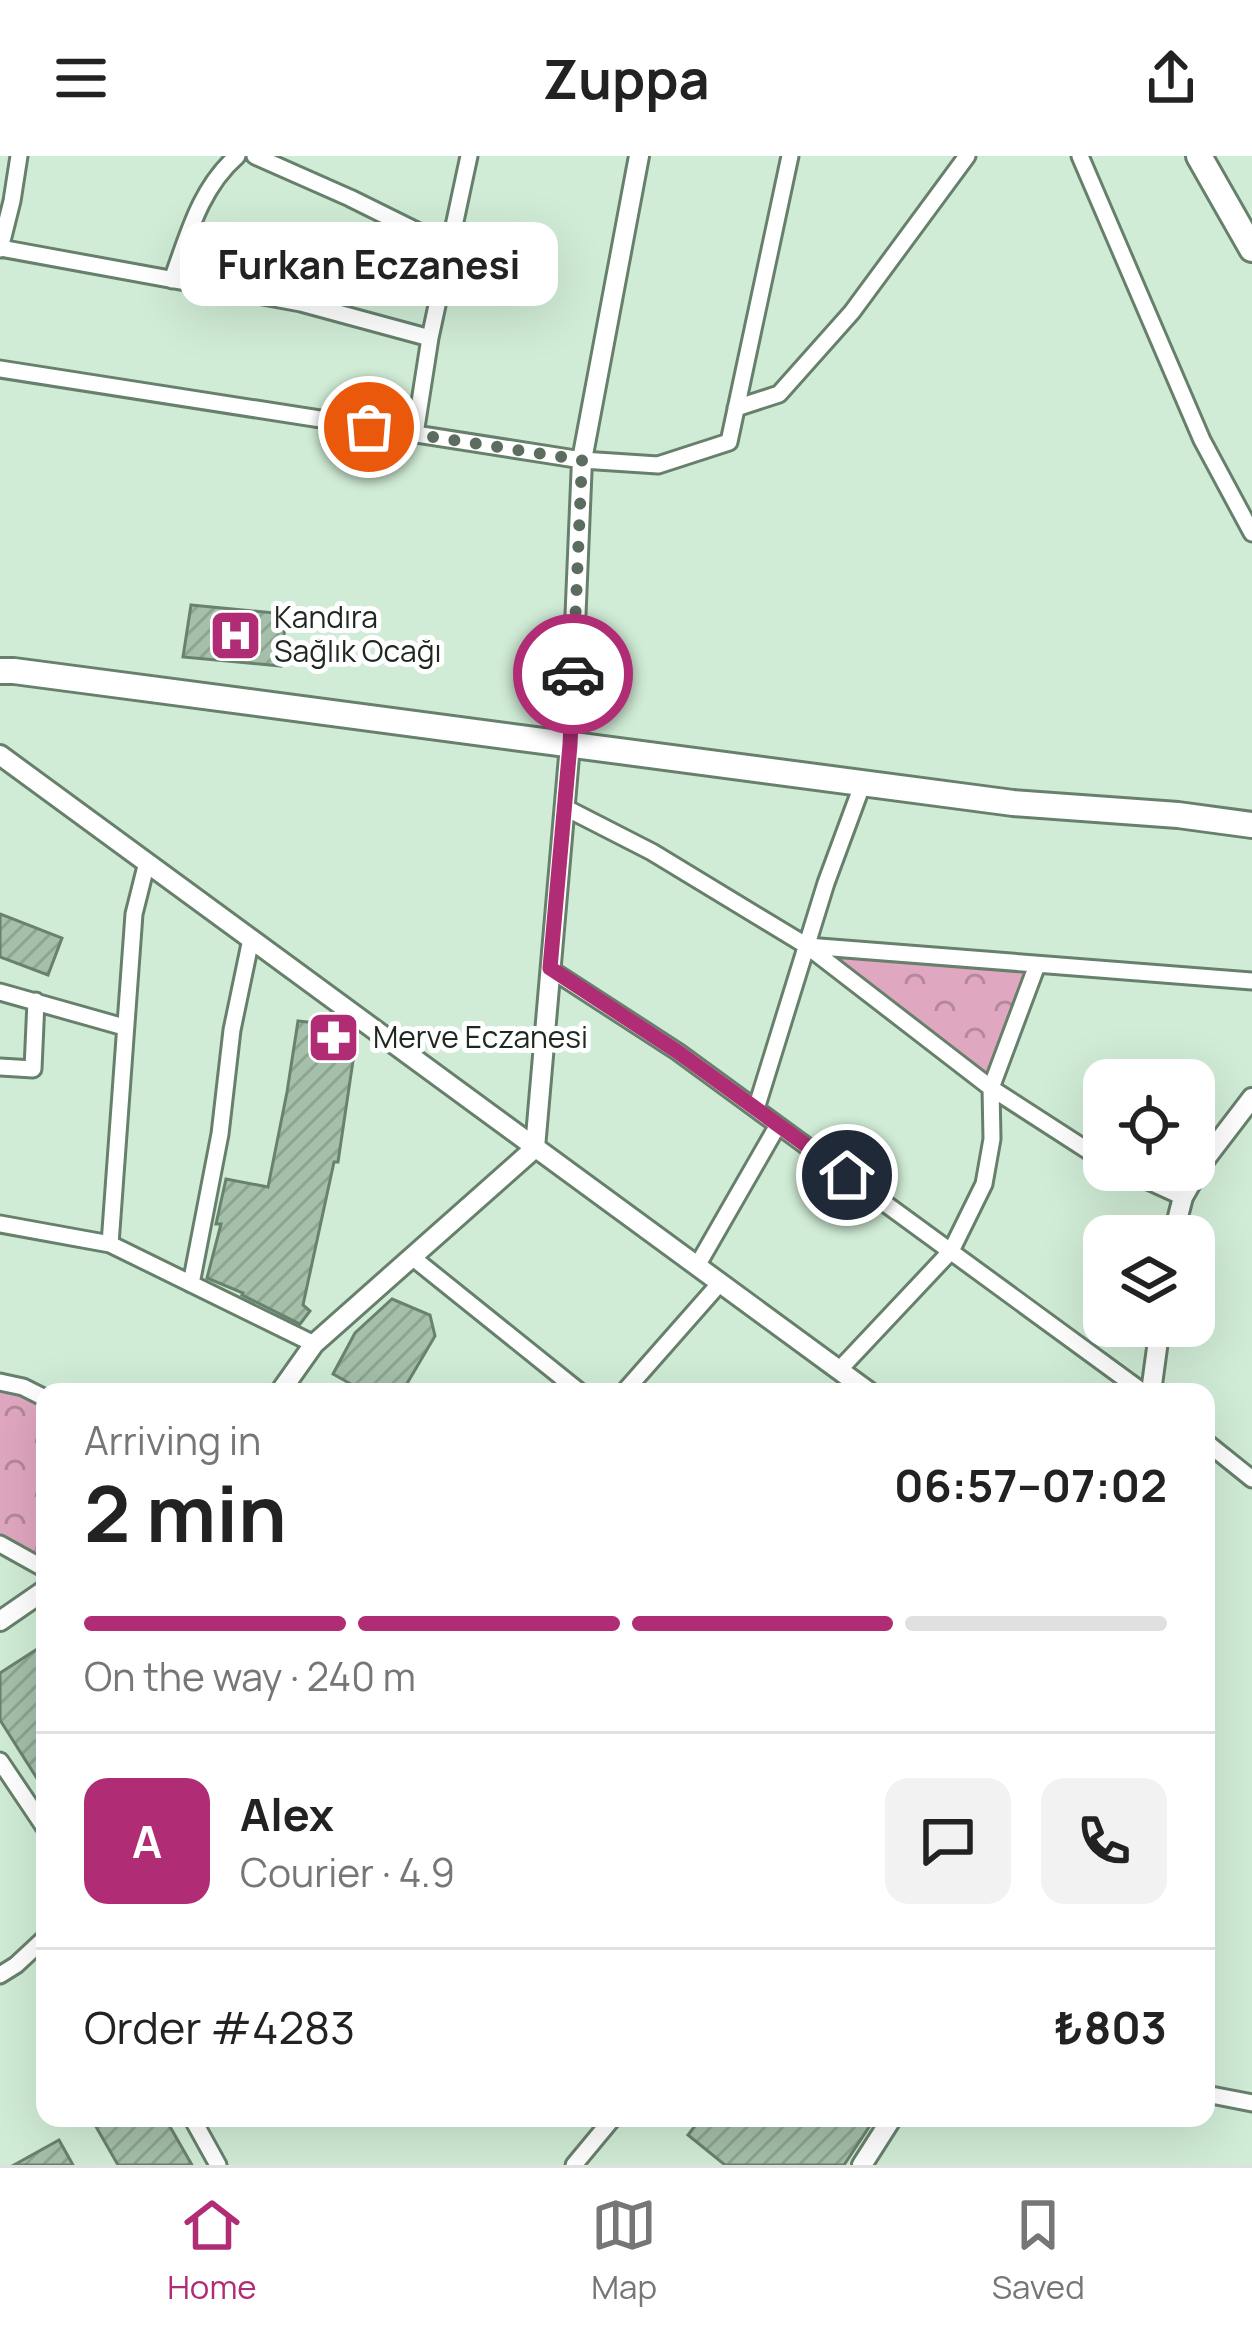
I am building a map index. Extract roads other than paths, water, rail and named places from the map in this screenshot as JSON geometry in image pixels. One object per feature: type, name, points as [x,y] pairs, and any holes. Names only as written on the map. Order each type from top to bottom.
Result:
[{"type":"main road","points":[[1199,156],[1252,249]]},
{"type":"main road","points":[[0,671],[1013,803],[1252,825]]},
{"type":"street","points":[[172,280],[199,207],[220,171],[237,156]]},
{"type":"street","points":[[255,156],[449,247]]},
{"type":"street","points":[[415,434],[469,156]]},
{"type":"street","points":[[286,1383],[314,1344],[535,1148],[570,745],[582,460],[639,156]]},
{"type":"street","points":[[0,369],[582,460],[658,465],[729,442],[787,156]]},
{"type":"street","points":[[736,408],[779,394],[852,312],[967,156]]},
{"type":"street","points":[[1080,156],[1202,440],[1252,533]]},
{"type":"street","points":[[12,164],[0,248],[301,303],[430,338]]},
{"type":"street","points":[[0,755],[857,1383]]},
{"type":"street","points":[[756,1109],[826,883],[863,783]]},
{"type":"street","points":[[564,807],[652,852],[807,946],[991,1088],[1083,1147]]},
{"type":"street","points":[[110,1244],[134,914],[147,862]]},
{"type":"street","points":[[191,1284],[250,939]]},
{"type":"street","points":[[807,946],[1252,981]]},
{"type":"street","points":[[839,1370],[951,1251],[984,1184],[992,1139],[991,1088],[1037,964]]},
{"type":"street","points":[[550,968],[678,1052],[1134,1383]]},
{"type":"street","points":[[0,992],[124,1028]]},
{"type":"street","points":[[0,1066],[33,1069],[35,1001]]},
{"type":"street","points":[[1178,1215],[1203,1162],[1252,1097]]},
{"type":"street","points":[[698,1266],[778,1125]]},
{"type":"street","points":[[1170,1191],[1183,1197]]},
{"type":"street","points":[[0,1224],[110,1244],[314,1344]]},
{"type":"street","points":[[412,1257],[569,1383]]},
{"type":"street","points":[[632,1383],[720,1283]]},
{"type":"street","points":[[1149,1383],[1156,1347]]},
{"type":"street","points":[[0,1382],[36,1394]]},
{"type":"street","points":[[1215,1449],[1252,1479]]},
{"type":"street","points":[[0,1544],[36,1564]]},
{"type":"street","points":[[0,1621],[36,1596]]},
{"type":"street","points":[[0,1761],[36,1815]]},
{"type":"street","points":[[0,1976],[36,1947]]},
{"type":"street","points":[[1215,2096],[1252,2103]]},
{"type":"street","points":[[197,2127],[218,2165]]},
{"type":"street","points":[[574,2165],[606,2127]]},
{"type":"street","points":[[862,2165],[886,2127]]},
{"type":"place","name":"Furkan Eczanesi","points":[[369,427]]},
{"type":"place","name":"Kandıra Sağlık Ocağı","points":[[235,635]]},
{"type":"place","name":"Merve Eczanesi","points":[[334,1038]]}]
